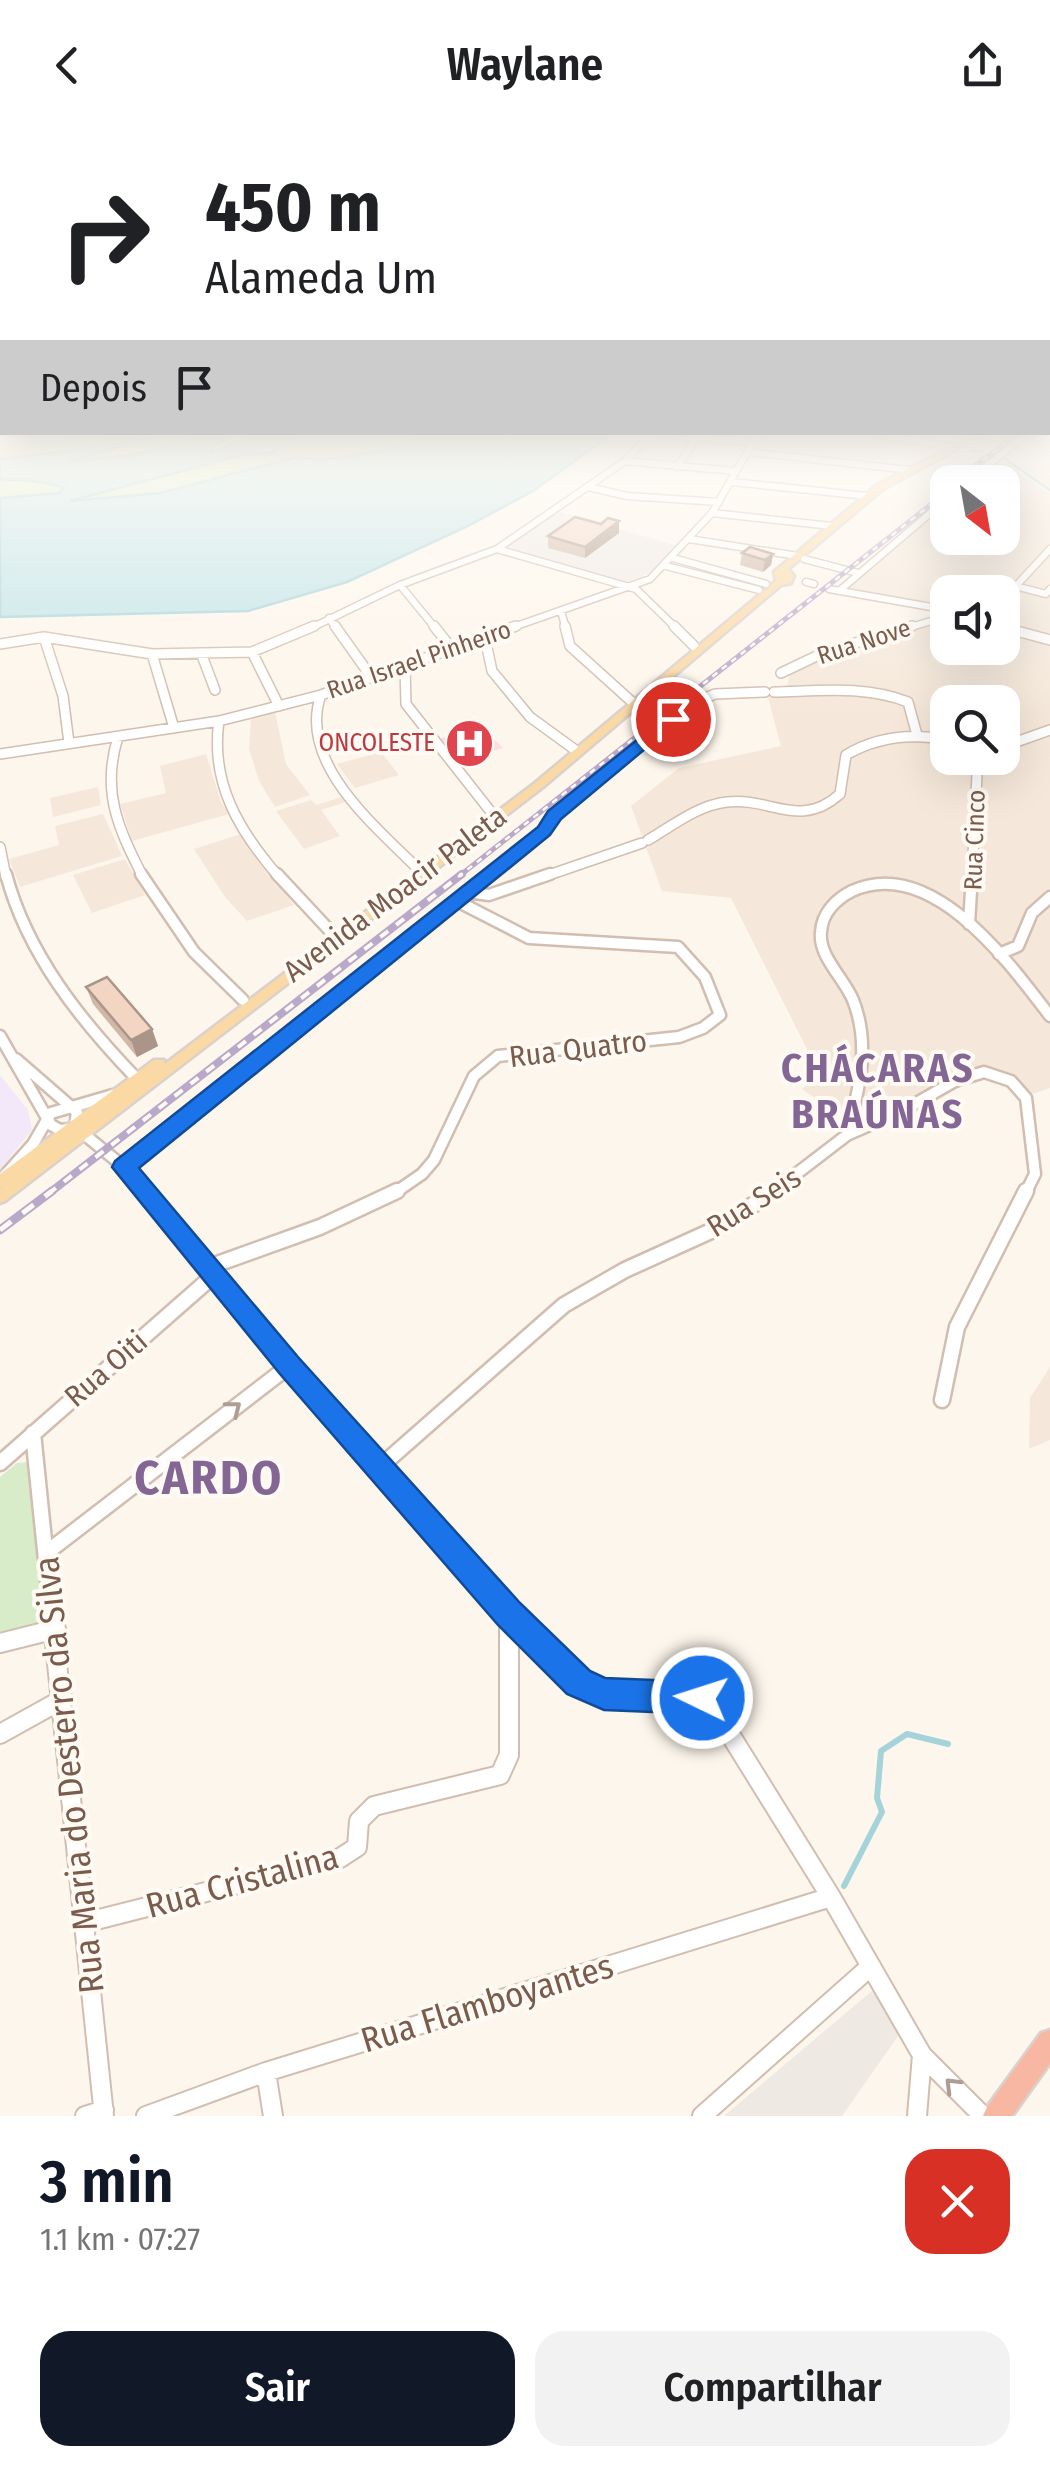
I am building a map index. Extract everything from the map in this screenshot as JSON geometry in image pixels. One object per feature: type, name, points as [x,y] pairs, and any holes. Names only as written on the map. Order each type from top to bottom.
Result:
[{"type":"highway","points":[[996,2116],[1050,2042]]},
{"type":"main road","name":"Avenida Moacir Paleta","points":[[801,558],[831,527]]},
{"type":"main road","name":"Avenida Moacir Paleta","points":[[0,1197],[79,1130],[539,785],[839,527]]},
{"type":"main road","name":"Avenida Moacir Paleta","points":[[0,1181],[79,1130],[117,1093],[574,749],[778,579]]},
{"type":"main road","points":[[778,579],[810,583]]},
{"type":"street","points":[[0,644],[44,637],[152,654],[252,652],[280,643],[400,585],[497,550],[531,527]]},
{"type":"street","name":"Rua Israel Pinheiro","points":[[3,754],[219,722],[321,695],[650,579],[700,527]]},
{"type":"street","points":[[914,527],[834,590],[930,609]]},
{"type":"street","points":[[689,539],[801,558],[858,573]]},
{"type":"street","points":[[1020,582],[1046,559],[1050,549]]},
{"type":"street","points":[[497,550],[639,591],[694,646]]},
{"type":"street","points":[[673,558],[778,579]]},
{"type":"street","points":[[666,566],[778,579]]},
{"type":"street","points":[[400,585],[452,649]]},
{"type":"street","points":[[1020,587],[1046,594],[1050,589]]},
{"type":"street","points":[[561,611],[570,646],[630,701]]},
{"type":"street","points":[[329,618],[372,678]]},
{"type":"street","name":"Rua Nove","points":[[781,673],[824,652],[930,619]]},
{"type":"street","points":[[1020,632],[1050,640]]},
{"type":"street","points":[[44,637],[63,696],[69,743]]},
{"type":"street","points":[[486,638],[492,671],[530,717],[574,749]]},
{"type":"street","points":[[252,652],[279,706]]},
{"type":"street","points":[[201,653],[216,690]]},
{"type":"street","points":[[152,654],[174,728]]},
{"type":"street","points":[[405,667],[406,704],[491,812]]},
{"type":"street","points":[[124,1167],[544,831],[555,815],[693,703],[715,694],[874,692],[908,702],[917,735]]},
{"type":"street","points":[[321,695],[313,722],[326,760],[384,835],[417,868]]},
{"type":"street","points":[[219,722],[213,758],[220,787],[234,814],[274,871],[331,932]]},
{"type":"street","name":"Rua Cinco","points":[[1020,741],[1050,730]]},
{"type":"street","points":[[469,892],[489,895],[645,842],[696,812],[727,802],[787,813],[822,806],[840,794],[846,755],[857,748],[917,735],[930,737]]},
{"type":"street","points":[[118,737],[106,760],[107,775],[115,811],[132,855],[172,926],[200,960],[244,1000]]},
{"type":"street","points":[[0,764],[3,754]]},
{"type":"street","name":"Rua Cinco","points":[[969,924],[977,775]]},
{"type":"street","points":[[0,846],[13,895],[52,975],[99,1041],[136,1080]]},
{"type":"street","points":[[847,1135],[862,1085],[864,1033],[845,983],[820,944],[822,922],[835,901],[872,881],[899,882],[926,892],[969,924],[1050,1016]]},
{"type":"street","points":[[0,899],[13,895]]},
{"type":"street","points":[[999,954],[1018,946],[1032,913],[1050,897]]},
{"type":"street","name":"Rua Quatro","points":[[210,1272],[408,1186],[445,1146],[469,1082],[486,1062],[519,1052],[670,1038],[713,1024],[720,1016],[717,1001],[697,964],[678,946],[529,938],[457,901]]},
{"type":"street","points":[[0,1036],[16,1060],[79,1115],[79,1130]]},
{"type":"street","points":[[16,1060],[15,1068],[48,1119],[60,1130],[79,1130],[124,1167],[289,1366],[509,1614],[578,1682],[604,1694],[690,1695],[714,1707],[922,2055],[982,2116]]},
{"type":"street","name":"Rua Seis","points":[[381,1466],[546,1318],[624,1270],[722,1226],[814,1163],[847,1135],[955,1081],[984,1072],[1011,1081],[1026,1098],[1034,1174],[957,1327],[942,1400]]},
{"type":"street","points":[[0,1181],[55,1111],[117,1093]]},
{"type":"street","name":"Rua Oiti","points":[[0,1462],[210,1272]]},
{"type":"street","points":[[46,1553],[289,1366]]},
{"type":"street","name":"Rua Maria do Desterro da Silva","points":[[32,1433],[63,1699],[98,2114]]},
{"type":"street","name":"Rua Cristalina","points":[[84,1922],[340,1858],[357,1846],[359,1821],[374,1806],[500,1775],[509,1755],[509,1614]]},
{"type":"street","points":[[0,1643],[56,1629]]},
{"type":"street","points":[[0,1734],[63,1699]]},
{"type":"street","name":"Rua Flamboyantes","points":[[146,2116],[266,2072],[831,1897]]},
{"type":"street","points":[[702,2116],[871,1966]]},
{"type":"street","points":[[917,2116],[922,2055]]},
{"type":"street","points":[[266,2072],[273,2116]]},
{"type":"shaded area","points":[[535,527],[611,527],[675,545],[652,572],[621,584],[503,550]]},
{"type":"shaded area","points":[[918,527],[930,527],[930,555],[1020,555],[1020,527],[1050,527],[1050,639],[1020,630],[1020,575],[930,575],[930,604],[841,591]]},
{"type":"shaded area","points":[[930,620],[930,665],[1020,665],[1020,633],[1050,642],[1050,1088],[1033,1094],[1011,1075],[982,1067],[963,1071],[865,1122],[841,1116],[802,1089],[820,1075],[731,898],[662,891],[631,806],[679,768],[781,746],[766,690],[786,689],[790,674],[825,654]]},
{"type":"shaded area","points":[[275,712],[286,764],[310,795],[275,807],[259,781],[249,749],[251,719]]},
{"type":"shaded area","name":"ONCOLESTE","points":[[481,726],[503,748],[457,762],[439,739]]},
{"type":"shaded area","points":[[381,752],[399,775],[355,788],[337,764]]},
{"type":"shaded area","points":[[206,754],[221,802],[229,814],[132,841],[120,804],[166,793],[160,766]]},
{"type":"shaded area","points":[[98,787],[101,805],[53,817],[50,798]]},
{"type":"shaded area","points":[[345,796],[349,801],[321,810],[340,836],[304,849],[276,811],[311,800],[316,805]]},
{"type":"shaded area","points":[[103,814],[122,856],[20,887],[9,859],[59,845],[55,826]]},
{"type":"shaded area","points":[[241,834],[294,905],[247,921],[225,897],[194,849]]},
{"type":"shaded area","points":[[125,859],[145,895],[92,913],[73,875]]},
{"type":"shaded area","points":[[0,1075],[28,1110],[32,1130],[0,1170]]},
{"type":"shaded area","points":[[1050,1367],[1050,1440],[1029,1449],[1030,1398]]},
{"type":"shaded area","points":[[873,1990],[903,2029],[842,2116],[724,2116]]},
{"type":"green space","points":[[31,1462],[50,1627],[0,1632],[0,1477],[17,1463]]},
{"type":"water","points":[[0,527],[467,527],[347,582],[248,611],[0,617]]},
{"type":"building","points":[[561,527],[612,527],[585,547],[548,536]]},
{"type":"building","points":[[750,547],[773,554],[765,560],[742,553]]},
{"type":"building","points":[[107,977],[152,1029],[131,1040],[86,987]]},
{"type":"waterway","points":[[844,1886],[882,1812],[877,1798],[881,1751],[907,1734],[948,1744]]},
{"type":"railway","points":[[458,877],[903,527]]},
{"type":"railway","points":[[48,1194],[462,874]]},
{"type":"railway","points":[[48,1194],[52,1191]]},
{"type":"railway","points":[[0,1230],[48,1194]]},
{"type":"place","name":"ONCOLESTE","points":[[470,743]]},
{"type":"district","name":"CHÁCARAS BRAÚNAS","points":[[878,1092]]},
{"type":"district","name":"CARDO","points":[[209,1478]]},
{"type":"route","points":[[673,719],[555,815],[544,831],[124,1167],[289,1366],[509,1614],[578,1682],[604,1694],[702,1698]]}]
